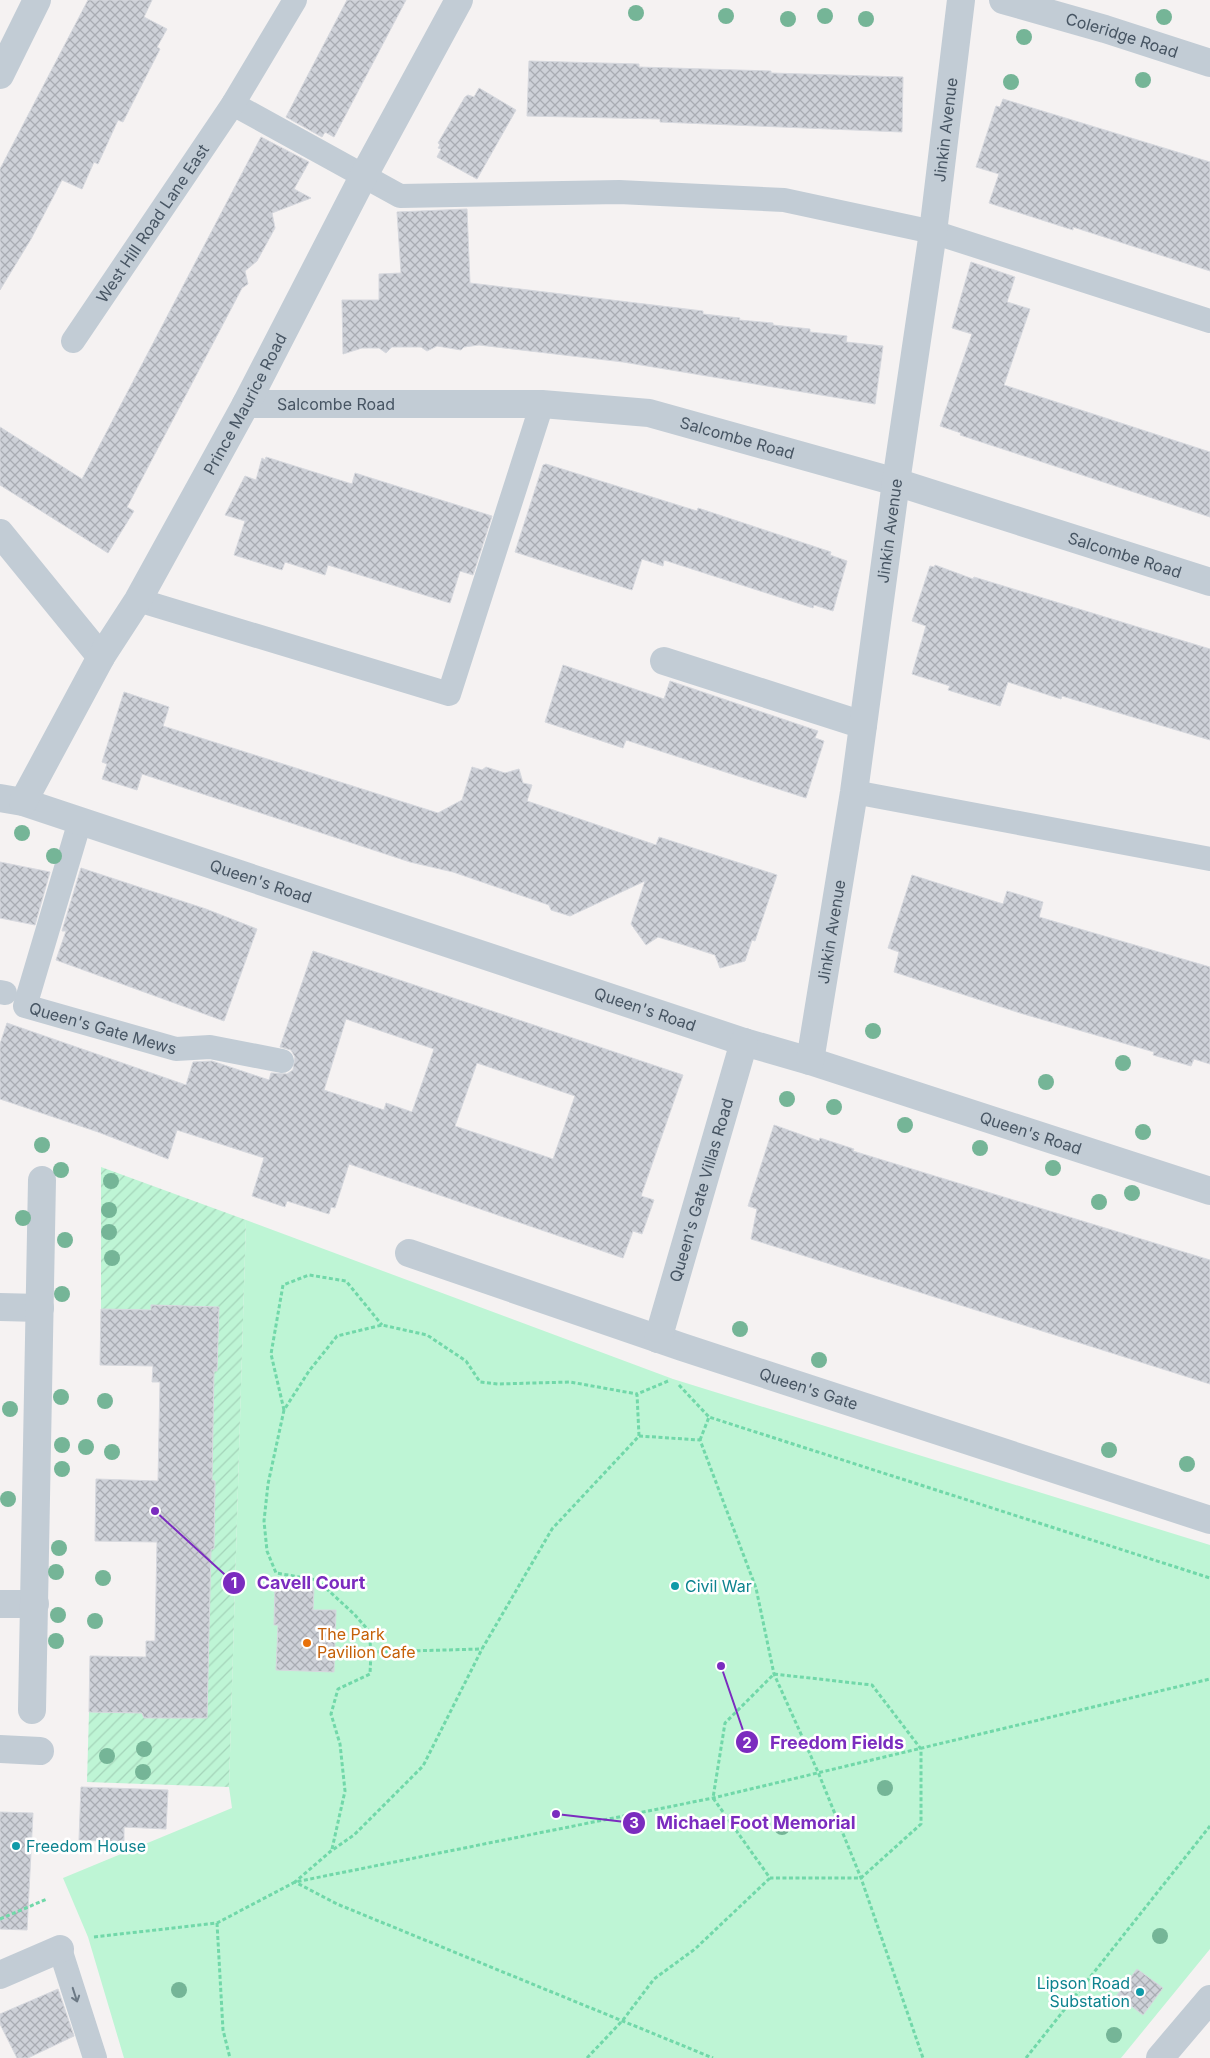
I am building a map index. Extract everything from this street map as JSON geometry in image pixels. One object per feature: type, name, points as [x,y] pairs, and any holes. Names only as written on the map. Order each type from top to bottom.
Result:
[{"type":"street","points":[[0,75],[36,0]]},
{"type":"street","name":"Prince Maurice Road","points":[[12,800],[138,600],[246,404],[363,177],[459,0]]},
{"type":"street","name":"Jinkin Avenue","points":[[810,1062],[854,792],[896,482],[933,232],[962,0]]},
{"type":"street","name":"Coleridge Road","points":[[1003,0],[1105,29],[1210,63]]},
{"type":"street","name":"Salcombe Road","points":[[246,404],[542,404],[649,413],[896,482],[1210,582]]},
{"type":"street","points":[[0,534],[101,657]]},
{"type":"street","points":[[664,661],[863,725]]},
{"type":"street","name":"Queen's Road","points":[[12,800],[744,1042],[1210,1191]]},
{"type":"street","name":"Queen's Gate Villas Road","points":[[658,1339],[744,1042]]},
{"type":"street","points":[[32,1710],[42,1180]]},
{"type":"street","name":"Queen's Gate","points":[[409,1253],[658,1339],[1210,1520]]},
{"type":"street","points":[[0,1307],[40,1308]]},
{"type":"street","points":[[0,1604],[35,1604]]},
{"type":"street","points":[[0,1749],[40,1751]]},
{"type":"street","points":[[0,1975],[60,1949]]},
{"type":"street","points":[[1160,2058],[1210,1999]]},
{"type":"lane","name":"West Hill Road Lane East","points":[[73,341],[233,104],[295,0]]},
{"type":"lane","points":[[233,104],[400,196],[618,192],[784,200],[933,232],[1210,321]]},
{"type":"lane","points":[[138,600],[448,694],[542,404]]},
{"type":"lane","points":[[854,792],[1210,859]]},
{"type":"lane","name":"Queen's Gate Mews","points":[[80,821],[25,1006],[176,1049],[210,1047],[282,1062]]},
{"type":"lane","points":[[60,1949],[96,2058]]},
{"type":"path","points":[[284,1410],[272,1354],[283,1285],[309,1275],[346,1281],[382,1324]]},
{"type":"path","points":[[331,1851],[345,1791],[340,1744],[331,1714],[338,1689],[370,1674],[372,1652],[369,1631],[354,1614],[336,1600],[317,1580],[276,1573],[267,1551],[264,1522],[268,1484],[284,1410],[309,1371],[337,1336],[382,1324],[427,1335],[466,1361],[480,1382],[498,1384],[570,1382],[638,1394],[673,1379],[709,1418],[1210,1578]]},
{"type":"path","points":[[60,1949],[88,1938],[217,1923],[295,1882],[331,1851],[354,1835],[423,1766],[482,1649],[552,1529],[639,1436],[638,1394]]},
{"type":"path","points":[[709,1418],[700,1440],[756,1588],[774,1674],[818,1772],[861,1878],[923,2058]]},
{"type":"path","points":[[639,1436],[700,1440]]},
{"type":"path","points":[[372,1652],[482,1649]]},
{"type":"path","points":[[587,2058],[623,2020],[654,1980],[695,1949],[770,1878],[861,1878],[921,1824],[921,1749],[872,1685],[774,1674]]},
{"type":"path","points":[[770,1878],[713,1798],[725,1723],[774,1674]]},
{"type":"path","points":[[295,1882],[713,1798],[1210,1679]]},
{"type":"path","points":[[1026,2058],[1210,1826]]},
{"type":"path","points":[[295,1882],[337,1904],[714,2058]]},
{"type":"path","points":[[0,1918],[47,1899]]},
{"type":"path","points":[[217,1923],[223,2030],[230,2058]]},
{"type":"green space","points":[[101,1167],[246,1220],[229,1787],[87,1782],[89,1712],[142,1713],[144,1718],[207,1718],[210,1569],[206,1548],[214,1549],[215,1481],[209,1480],[213,1426],[210,1371],[217,1371],[219,1307],[152,1305],[151,1310],[101,1309]]},
{"type":"green space","points":[[246,1220],[673,1379],[1210,1545],[1210,1949],[1121,2058],[124,2058],[88,1937],[63,1878],[232,1808],[229,1787]]},
{"type":"building","points":[[88,0],[152,0],[144,17],[167,29],[157,47],[160,49],[123,122],[118,120],[98,164],[94,162],[82,189],[62,180],[31,239],[0,290],[0,169]]},
{"type":"building","points":[[347,0],[406,0],[334,137],[325,132],[322,137],[286,117]]},
{"type":"building","points":[[529,61],[639,64],[639,67],[903,77],[902,132],[660,122],[660,119],[527,116]]},
{"type":"building","points":[[479,88],[516,110],[477,179],[437,157],[441,149],[438,148],[440,145],[438,143],[465,97],[468,95],[474,97]]},
{"type":"building","points":[[1003,99],[1210,162],[1210,271],[1073,227],[1073,230],[989,203],[999,174],[976,167],[996,106],[1000,107]]},
{"type":"building","points":[[261,137],[309,162],[294,189],[311,198],[272,213],[275,228],[257,261],[245,271],[248,284],[242,288],[127,507],[134,511],[108,553],[0,485],[0,427],[82,479]]},
{"type":"building","points":[[467,209],[470,283],[703,311],[703,314],[773,323],[773,325],[810,329],[810,332],[847,336],[846,342],[883,346],[875,404],[623,362],[479,345],[464,347],[461,350],[437,346],[427,351],[421,347],[392,347],[386,353],[379,348],[362,348],[343,354],[342,300],[379,300],[379,274],[401,273],[397,212]]},
{"type":"building","points":[[971,262],[1015,277],[1007,302],[1030,309],[1004,385],[1210,452],[1210,517],[960,435],[961,433],[940,426],[972,334],[952,328]]},
{"type":"building","points":[[266,457],[352,484],[355,473],[492,516],[473,575],[460,571],[450,603],[328,565],[325,575],[285,562],[282,570],[234,555],[245,521],[225,515],[245,476],[256,480],[262,458],[265,460]]},
{"type":"building","points":[[546,464],[697,511],[698,508],[831,552],[830,555],[847,561],[833,611],[814,605],[813,608],[664,560],[663,566],[642,559],[632,590],[515,552],[543,465]]},
{"type":"building","points":[[935,565],[973,579],[974,577],[1210,649],[1210,740],[1062,696],[1061,699],[1008,682],[1000,706],[948,690],[950,686],[912,674],[926,626],[912,621],[930,566],[934,567]]},
{"type":"building","points":[[563,665],[664,699],[670,681],[818,731],[815,738],[824,741],[806,798],[626,740],[623,748],[545,722]]},
{"type":"building","points":[[124,692],[169,707],[163,726],[438,813],[462,800],[472,767],[482,770],[486,767],[505,773],[519,769],[523,783],[532,785],[527,801],[656,845],[659,837],[777,875],[755,941],[752,940],[745,961],[720,968],[715,955],[684,945],[658,937],[646,945],[631,924],[645,881],[570,916],[551,910],[549,905],[453,872],[410,862],[142,774],[137,790],[102,779],[107,764],[102,762]]},
{"type":"building","points":[[0,862],[50,872],[35,925],[0,918]]},
{"type":"building","points":[[81,868],[206,909],[257,929],[224,1021],[56,960],[66,931],[62,931]]},
{"type":"building","points":[[912,875],[1003,904],[1007,891],[1043,902],[1039,917],[1210,967],[1210,1064],[1194,1059],[1191,1066],[1153,1055],[1154,1052],[1020,1013],[894,972],[899,952],[888,948]]},
{"type":"building","points":[[313,951],[683,1075],[641,1196],[654,1200],[642,1234],[633,1231],[623,1258],[349,1164],[335,1208],[331,1207],[329,1214],[287,1201],[285,1207],[252,1196],[264,1158],[177,1130],[168,1159],[98,1132],[0,1099],[0,1044],[7,1023],[186,1085],[193,1062],[212,1061],[269,1080],[271,1073],[287,1074],[293,1070],[295,1057],[291,1050],[280,1047]],"holes":[[[346,1019],[434,1049],[412,1112],[386,1103],[384,1110],[324,1090]],[[477,1063],[575,1096],[553,1159],[455,1126]]]},
{"type":"building","points":[[774,1125],[819,1141],[820,1138],[854,1149],[853,1151],[1210,1260],[1210,1384],[751,1239],[757,1209],[748,1206]]},
{"type":"building","points":[[151,1305],[219,1307],[217,1371],[214,1371],[212,1480],[215,1481],[214,1549],[211,1549],[207,1718],[144,1718],[142,1713],[89,1712],[90,1656],[146,1657],[146,1641],[155,1641],[157,1542],[95,1541],[96,1479],[158,1481],[160,1382],[152,1382],[153,1366],[100,1365],[101,1309],[151,1310]]},
{"type":"building","points":[[275,1586],[314,1588],[313,1610],[336,1610],[334,1672],[276,1670],[278,1625],[274,1625]]},
{"type":"building","points":[[81,1787],[168,1790],[166,1829],[124,1827],[124,1842],[79,1840]]},
{"type":"building","points":[[0,1812],[33,1813],[27,1930],[0,1929]]},
{"type":"building","name":"Lipson Road Substation","points":[[1137,1969],[1163,1988],[1143,2015],[1117,1995]]},
{"type":"building","points":[[58,1989],[74,2036],[28,2058],[17,2058],[0,2024],[0,2014]]},
{"type":"place","name":"Cavell Court","points":[[155,1511]]},
{"type":"place","name":"Civil War","points":[[675,1586]]},
{"type":"place","name":"The Park Pavilion Cafe","points":[[307,1643]]},
{"type":"place","name":"Freedom Fields","points":[[721,1666]]},
{"type":"place","name":"Michael Foot Memorial","points":[[556,1814]]},
{"type":"place","name":"Freedom House","points":[[16,1846]]},
{"type":"place","name":"Lipson Road Substation","points":[[1140,1992]]}]
